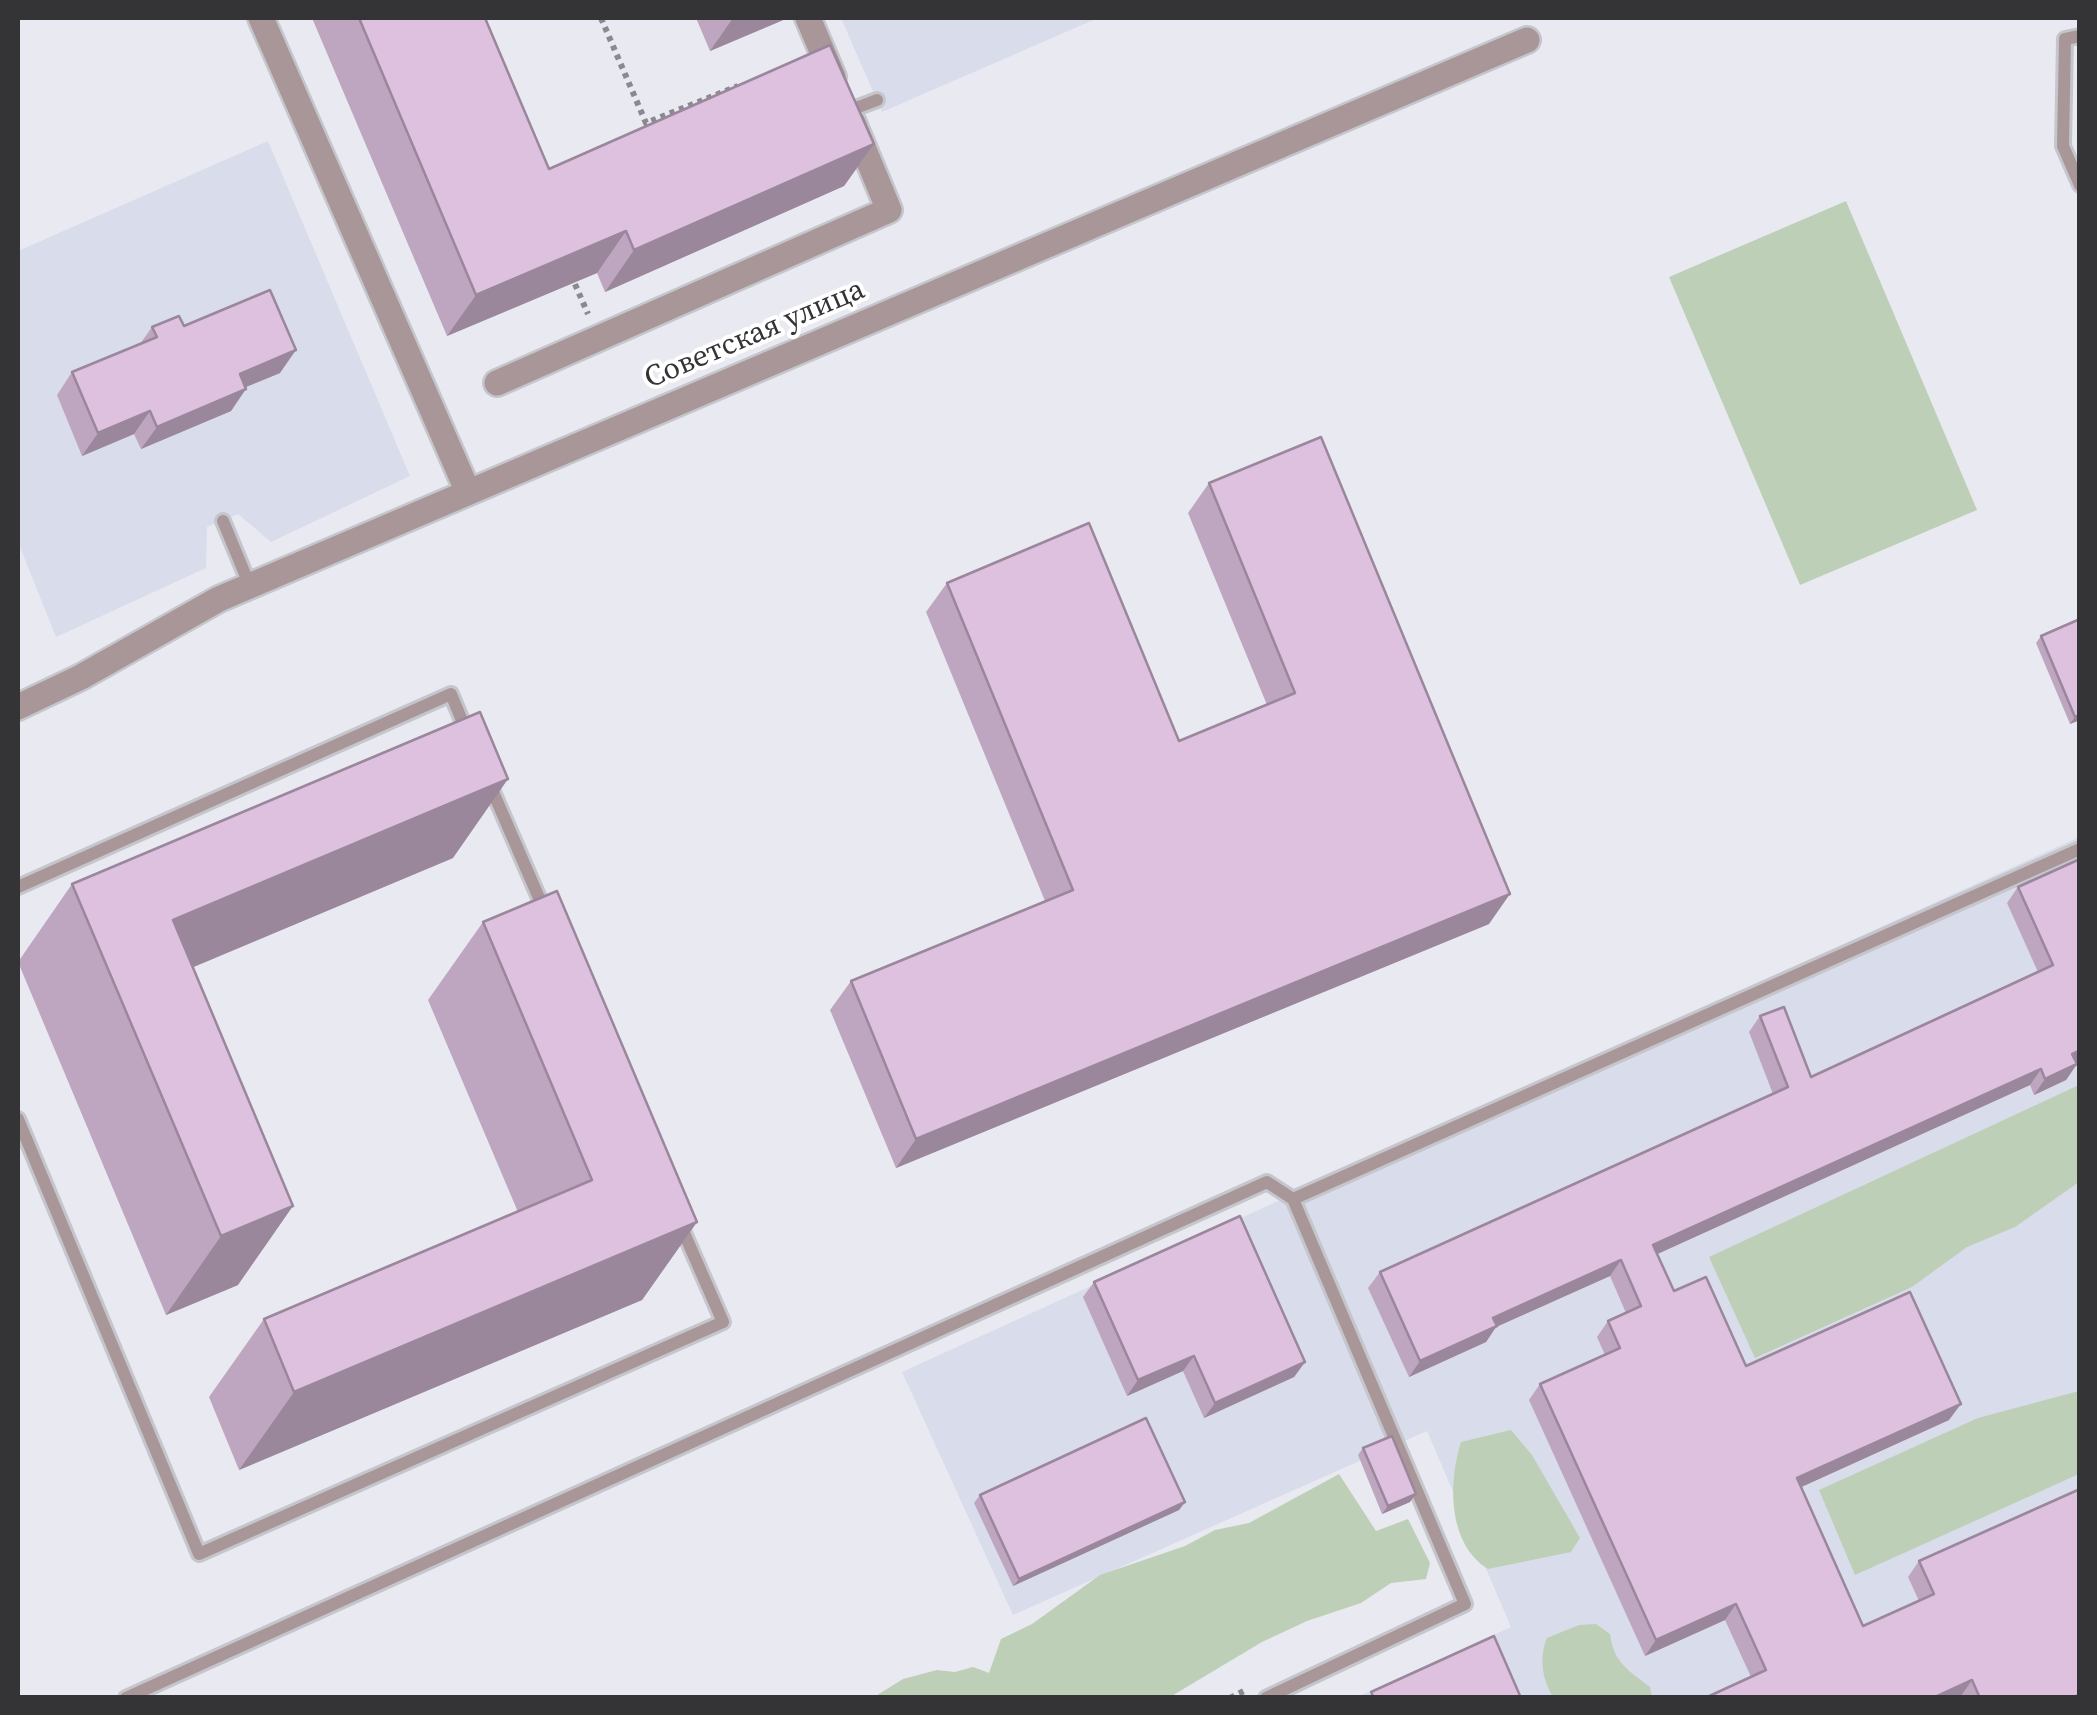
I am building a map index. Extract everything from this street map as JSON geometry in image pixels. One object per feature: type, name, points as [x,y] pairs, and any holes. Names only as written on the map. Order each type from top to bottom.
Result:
[{"type":"street","points":[[261,18],[468,492]]},
{"type":"street","points":[[496,382],[889,210],[808,18]]},
{"type":"street","name":"Советская улица","points":[[18,707],[81,677],[219,599],[1527,40]]},
{"type":"lane","points":[[2072,37],[2063,146],[2080,185]]},
{"type":"lane","points":[[848,111],[877,100]]},
{"type":"lane","points":[[223,521],[250,586]]},
{"type":"lane","points":[[18,888],[451,694],[474,748]]},
{"type":"lane","points":[[482,766],[552,928]]},
{"type":"lane","points":[[1293,1199],[2080,848]]},
{"type":"lane","points":[[18,1120],[200,1554],[723,1322],[676,1214]]},
{"type":"lane","points":[[126,1698],[1267,1182],[1293,1199],[1466,1604],[1266,1698]]},
{"type":"path","points":[[600,18],[646,123],[752,80]]},
{"type":"path","points":[[568,267],[599,338]]},
{"type":"shaded area","points":[[841,18],[1098,18],[882,112]]},
{"type":"shaded area","points":[[268,141],[410,476],[271,542],[238,514],[207,527],[206,568],[56,637],[18,542],[18,251]]},
{"type":"shaded area","points":[[2079,837],[2079,1697],[1357,1697],[1511,1627],[1427,1431],[1013,1615],[902,1372]]},
{"type":"green space","points":[[1846,201],[1977,510],[1800,585],[1669,277]]},
{"type":"green space","points":[[2079,1085],[2079,1182],[2015,1227],[1967,1247],[1912,1287],[1755,1358],[1709,1257]]},
{"type":"green space","points":[[2079,1391],[2079,1474],[1855,1575],[1819,1490],[1978,1418]]},
{"type":"green space","points":[[1511,1430],[1532,1455],[1580,1538],[1571,1552],[1488,1569],[1475,1558],[1458,1529],[1454,1476],[1461,1442]]},
{"type":"green space","points":[[1339,1474],[1376,1531],[1408,1519],[1430,1563],[1426,1579],[1391,1583],[1361,1603],[1307,1621],[1262,1642],[1170,1697],[874,1697],[903,1679],[937,1670],[955,1672],[973,1667],[989,1673],[1001,1639],[1032,1624],[1100,1575],[1185,1546],[1215,1530],[1249,1523]]},
{"type":"green space","points":[[1596,1624],[1610,1634],[1619,1659],[1650,1687],[1652,1697],[1553,1697],[1543,1668],[1547,1638],[1579,1625]]},
{"type":"building","points":[[359,18],[485,18],[549,169],[830,45],[874,144],[634,250],[626,231],[476,295]]},
{"type":"building","points":[[270,290],[296,350],[240,374],[246,389],[157,427],[150,411],[98,433],[72,372],[157,337],[152,327],[179,316],[184,326]]},
{"type":"building","points":[[1321,437],[1510,894],[916,1139],[851,981],[1073,890],[947,583],[1089,523],[1179,741],[1295,693],[1209,483]]},
{"type":"building","points":[[2080,619],[2080,715],[2075,717],[2041,636]]},
{"type":"building","points":[[480,712],[508,779],[173,920],[293,1206],[221,1236],[72,884]]},
{"type":"building","points":[[2080,859],[2080,1050],[2072,1054],[2077,1064],[2045,1079],[2041,1069],[1653,1245],[1674,1291],[1706,1277],[1746,1366],[1910,1292],[1961,1404],[1797,1478],[1863,1626],[1934,1594],[1919,1561],[2080,1489],[2080,1694],[2072,1698],[1980,1698],[1972,1680],[1933,1698],[1705,1698],[1766,1670],[1736,1604],[1656,1640],[1540,1384],[1620,1348],[1608,1321],[1641,1306],[1621,1260],[1493,1318],[1497,1326],[1420,1361],[1380,1272],[1788,1087],[1760,1016],[1784,1007],[1811,1077],[2053,965],[2018,887]]},
{"type":"building","points":[[557,891],[697,1222],[294,1392],[264,1319],[592,1180],[483,922]]},
{"type":"building","points":[[1240,1216],[1305,1362],[1215,1403],[1194,1356],[1138,1380],[1094,1282]]},
{"type":"building","points":[[1146,1418],[1185,1502],[1019,1579],[980,1495]]},
{"type":"building","points":[[1392,1436],[1416,1494],[1388,1506],[1363,1448]]},
{"type":"building","points":[[1494,1636],[1521,1698],[1374,1698],[1371,1692]]}]
